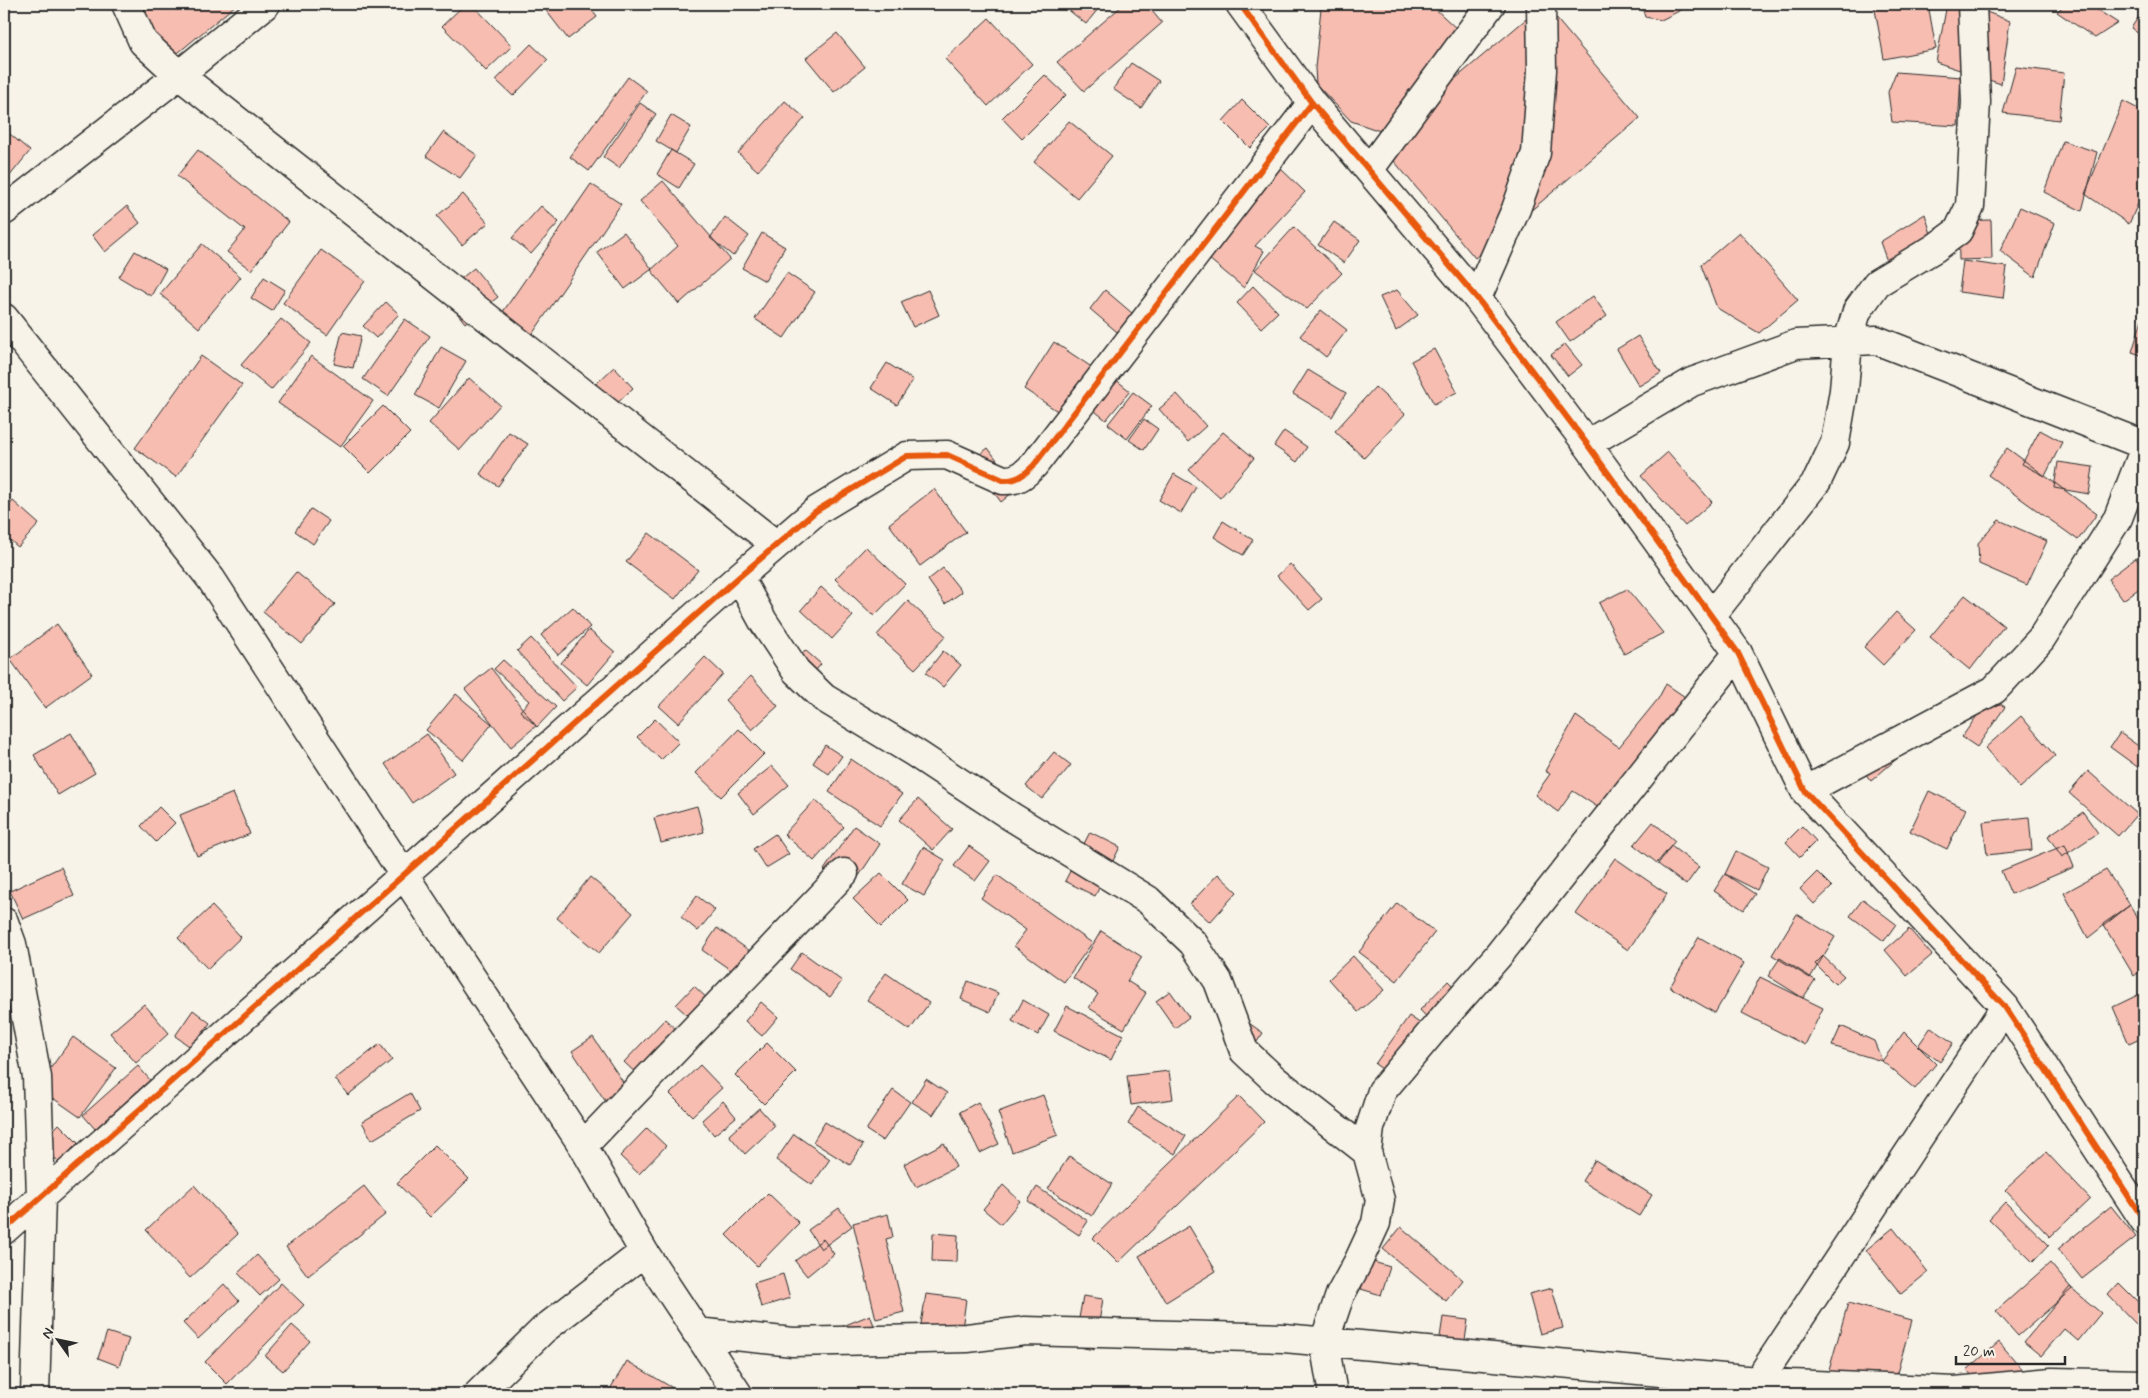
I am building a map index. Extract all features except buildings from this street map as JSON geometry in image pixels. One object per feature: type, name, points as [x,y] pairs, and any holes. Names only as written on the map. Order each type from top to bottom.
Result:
[{"type":"street","points":[[126,4],[143,42],[179,75],[775,544]]},
{"type":"street","points":[[4,211],[179,75],[266,4]]},
{"type":"street","points":[[1240,4],[1312,103],[1477,298],[1587,444],[1738,653],[1805,791],[2005,1007],[2144,1220]]},
{"type":"street","points":[[1369,170],[1491,4]]},
{"type":"street","points":[[1477,298],[1516,209],[1536,153],[1542,70],[1541,4]]},
{"type":"street","points":[[1711,616],[1817,480],[1835,443],[1844,390],[1848,341],[1857,311],[1877,283],[1935,248],[1958,231],[1970,206],[1976,102],[1972,4]]},
{"type":"street","points":[[4,1230],[775,544],[816,511],[907,456],[947,455],[1003,480],[1021,477],[1034,465],[1312,103]]},
{"type":"street","points":[[4,318],[211,579],[583,1146],[644,1252],[738,1394]]},
{"type":"street","points":[[1587,444],[1692,382],[1796,344],[1876,340],[2144,445]]},
{"type":"street","points":[[1805,791],[1994,690],[2041,638],[2118,518],[2144,450]]},
{"type":"street","points":[[739,577],[763,621],[796,671],[824,698],[915,753],[1012,817],[1148,900],[1193,943],[1218,981],[1244,1051],[1274,1080],[1367,1152]]},
{"type":"street","points":[[1333,1394],[1324,1342],[1340,1295],[1376,1223],[1380,1200],[1367,1152],[1370,1128],[1382,1091],[1497,957],[1738,653]]},
{"type":"street","points":[[583,1146],[844,873]]},
{"type":"street","points":[[4,922],[12,944],[37,1077],[41,1196],[35,1394]]},
{"type":"street","points":[[1756,1388],[2005,1007]]},
{"type":"street","points":[[478,1394],[543,1330],[644,1252]]},
{"type":"street","points":[[696,1332],[793,1342],[966,1338],[1025,1331],[1284,1338],[1756,1388],[1955,1391],[2052,1382],[2144,1384]]},
{"type":"cycle path","points":[[1240,4],[1312,103],[1477,298],[1587,444],[1738,653],[1805,791],[2005,1007],[2144,1220]]},
{"type":"cycle path","points":[[4,1230],[739,577],[816,511],[907,456],[947,455],[1003,480],[1020,477],[1027,472],[1312,103]]}]
